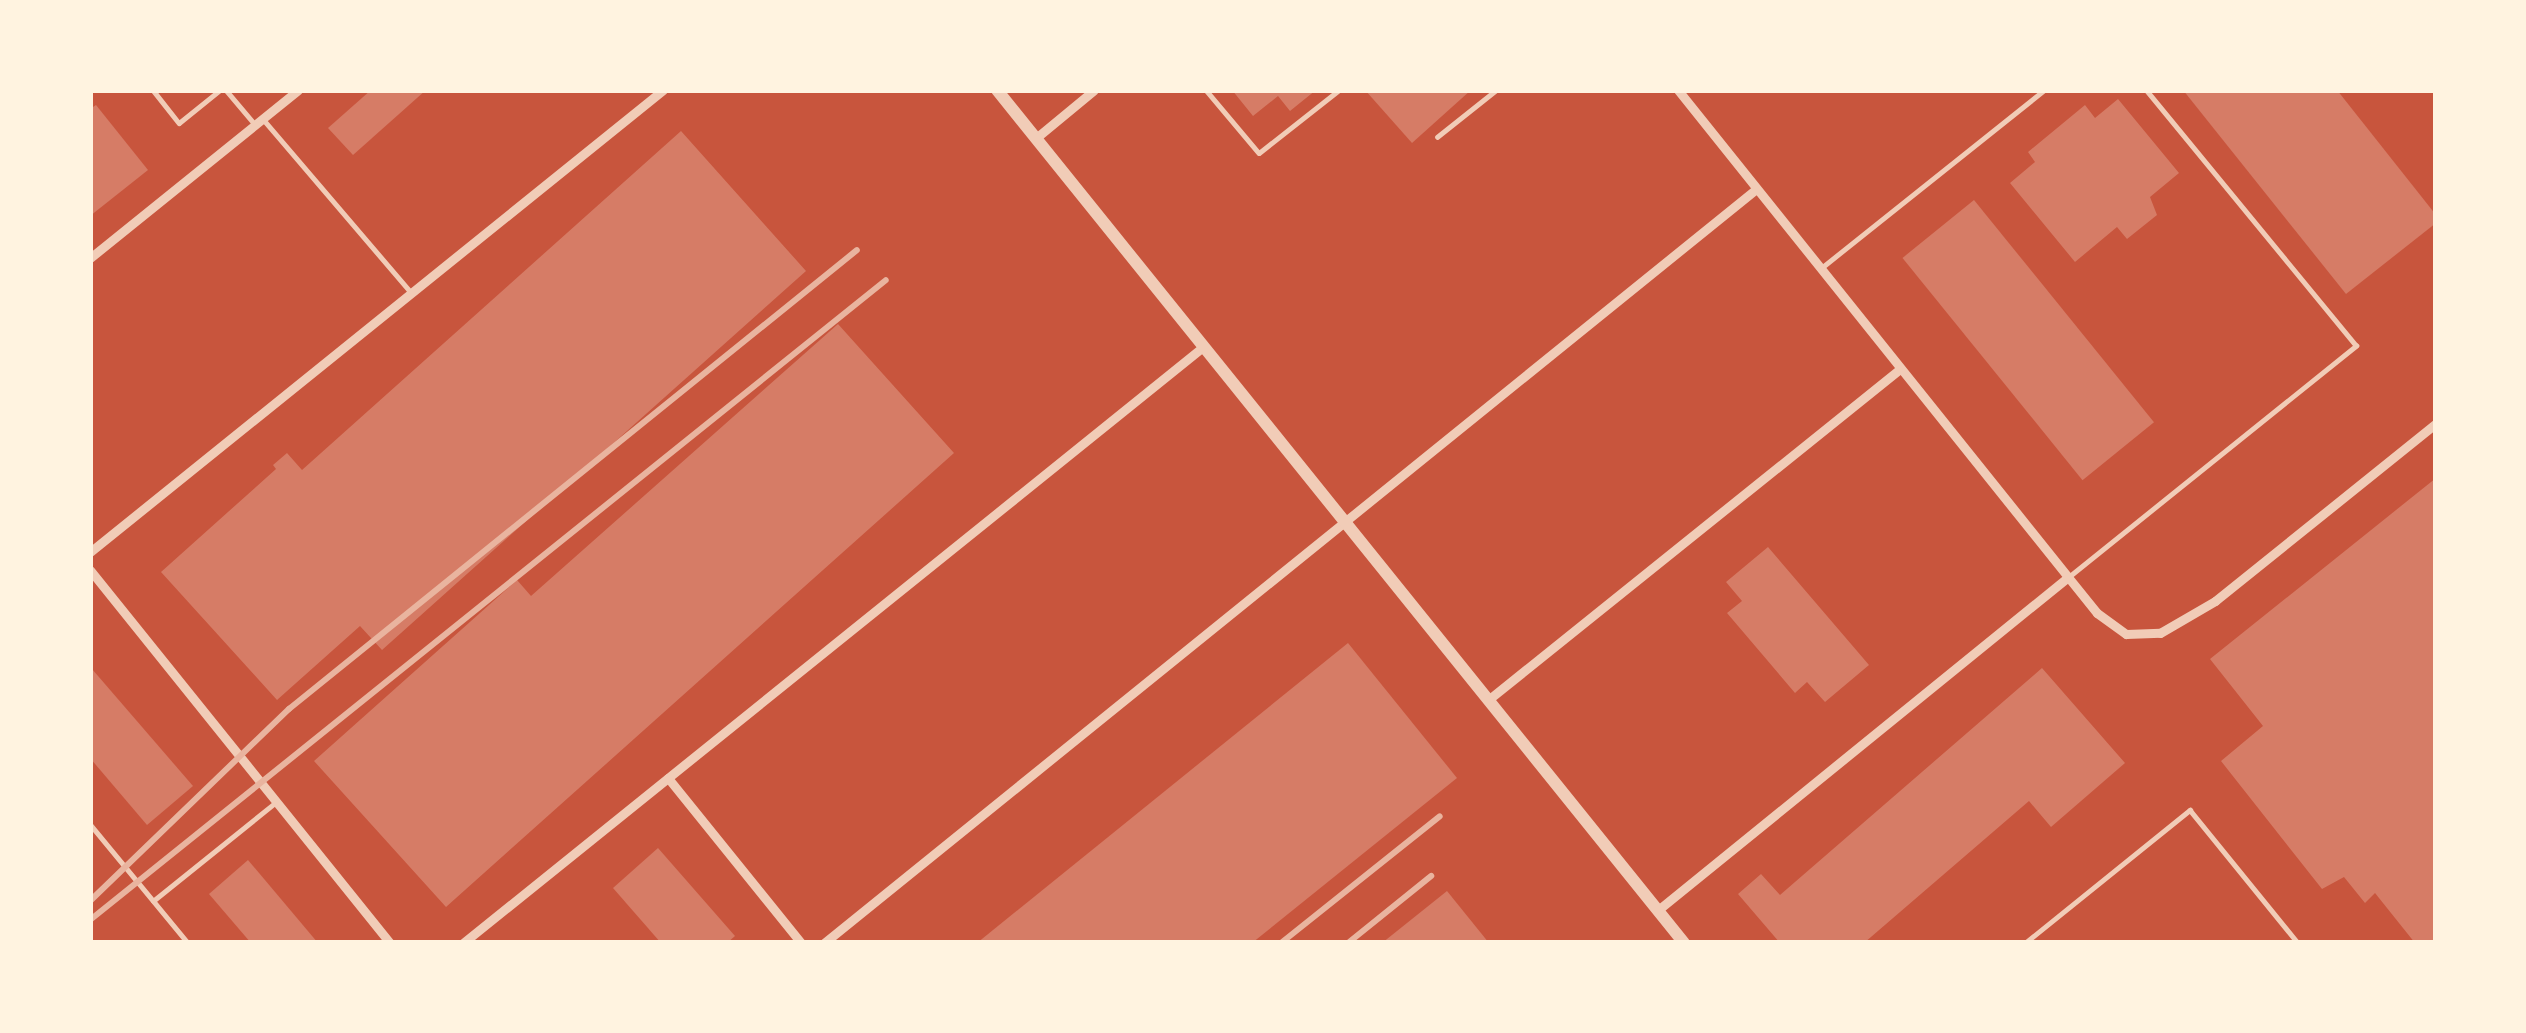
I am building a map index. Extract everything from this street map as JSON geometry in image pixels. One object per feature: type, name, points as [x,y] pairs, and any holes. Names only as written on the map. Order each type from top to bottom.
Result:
[{"type":"street","points":[[90,257],[298,90]]},
{"type":"street","points":[[90,552],[663,90]]},
{"type":"street","points":[[997,90],[1684,943]]},
{"type":"street","points":[[1036,138],[1094,90]]},
{"type":"street","points":[[1678,90],[2068,578],[2114,627],[2144,636],[2160,633],[2215,601],[2436,424]]},
{"type":"street","points":[[824,943],[1756,189]]},
{"type":"street","points":[[463,943],[1203,347]]},
{"type":"street","points":[[1488,700],[1900,369]]},
{"type":"street","points":[[90,570],[390,943]]},
{"type":"street","points":[[1658,910],[2068,578]]},
{"type":"street","points":[[668,778],[801,943]]},
{"type":"lane","points":[[153,90],[179,123],[223,90],[259,122],[411,292]]},
{"type":"lane","points":[[1206,90],[1259,153],[1339,90]]},
{"type":"lane","points":[[1437,137],[1496,90]]},
{"type":"lane","points":[[1820,269],[2044,90]]},
{"type":"lane","points":[[2068,578],[2356,346],[2146,90]]},
{"type":"lane","points":[[153,901],[276,802]]},
{"type":"lane","points":[[2025,943],[2190,810],[2298,943]]},
{"type":"lane","points":[[90,824],[188,943]]},
{"type":"building","points":[[371,90],[426,90],[353,155],[328,128]]},
{"type":"building","points":[[1232,90],[1316,90],[1290,111],[1278,96],[1253,116]]},
{"type":"building","points":[[1365,90],[1471,90],[1412,143]]},
{"type":"building","points":[[2183,90],[2337,90],[2436,215],[2436,223],[2346,294]]},
{"type":"building","points":[[2118,99],[2179,173],[2150,197],[2157,215],[2127,239],[2117,227],[2075,262],[2010,183],[2035,162],[2028,152],[2085,105],[2095,118]]},
{"type":"building","points":[[96,105],[148,170],[90,216],[90,109]]},
{"type":"building","points":[[681,131],[806,271],[382,650],[360,626],[277,700],[161,572],[276,469],[273,465],[287,453],[302,470]]},
{"type":"building","points":[[1974,200],[2154,422],[2082,480],[1903,258]]},
{"type":"building","points":[[838,324],[954,453],[446,907],[314,761],[517,580],[531,596]]},
{"type":"building","points":[[2436,478],[2436,943],[2415,943],[2375,893],[2365,903],[2344,877],[2322,889],[2221,761],[2263,726],[2210,659]]},
{"type":"building","points":[[1768,547],[1869,665],[1825,702],[1807,682],[1795,693],[1727,613],[1742,601],[1726,582]]},
{"type":"building","points":[[1348,643],[1457,778],[1252,943],[977,943]]},
{"type":"building","points":[[2042,668],[2125,763],[2051,827],[2029,801],[1864,943],[1780,943],[1738,894],[1761,874],[1780,895]]},
{"type":"building","points":[[92,669],[193,786],[147,825],[90,758]]},
{"type":"building","points":[[658,848],[735,936],[727,943],[661,943],[613,888]]},
{"type":"building","points":[[248,860],[318,943],[251,943],[209,894]]},
{"type":"building","points":[[1447,891],[1489,943],[1382,943]]},
{"type":"railway","points":[[90,901],[289,709],[857,250]]},
{"type":"railway","points":[[90,920],[886,280]]},
{"type":"railway","points":[[1281,943],[1440,816]]},
{"type":"railway","points":[[1348,943],[1431,876]]}]
